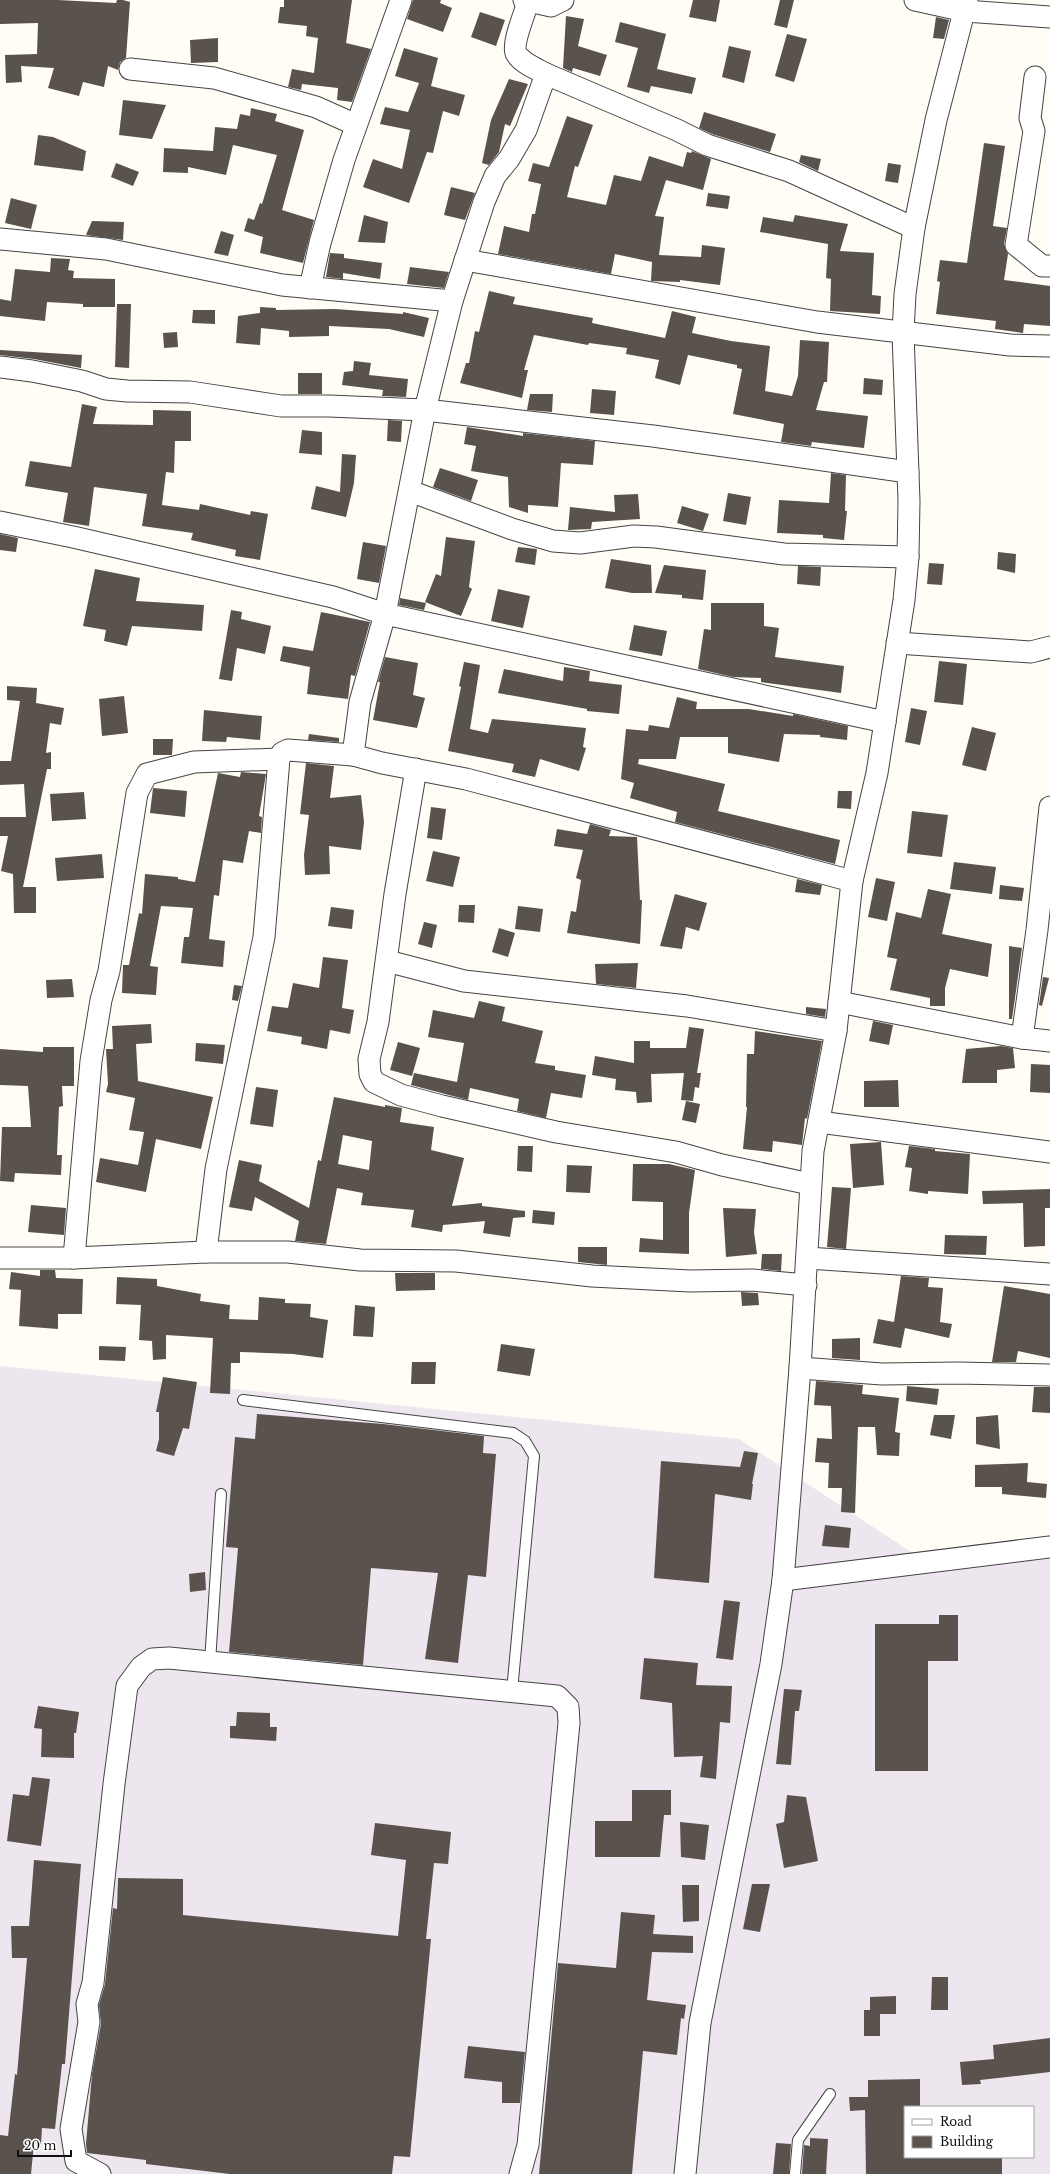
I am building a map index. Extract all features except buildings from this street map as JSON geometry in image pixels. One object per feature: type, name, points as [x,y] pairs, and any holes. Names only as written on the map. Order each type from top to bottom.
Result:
[{"type":"street","points":[[310,288],[331,205],[356,125],[401,0]]},
{"type":"street","points":[[563,0],[552,6],[526,1],[516,43],[516,53],[527,64],[546,74],[677,130],[707,145],[789,171],[914,228]]},
{"type":"street","points":[[915,0],[966,5],[1050,17]]},
{"type":"street","points":[[685,2174],[700,2023],[771,1664],[783,1580],[806,1285],[810,1184],[819,1122],[836,1031],[852,881],[877,773],[897,643],[908,557],[908,472],[904,333],[905,294],[914,228],[936,120],[966,5]]},
{"type":"street","points":[[130,69],[214,78],[316,107],[356,125]]},
{"type":"street","points":[[353,755],[360,702],[385,614],[425,410],[452,301],[495,176],[509,159],[526,130],[546,74]]},
{"type":"street","points":[[1035,77],[1030,118],[1042,131],[1016,245],[1042,266],[1050,266]]},
{"type":"street","points":[[0,239],[106,250],[221,274],[310,288],[452,301]]},
{"type":"street","points":[[465,260],[809,321],[1010,345],[1050,346]]},
{"type":"street","points":[[0,367],[32,371],[82,381],[106,388],[127,391],[190,392],[281,406],[329,406],[425,410],[653,436],[908,472]]},
{"type":"street","points":[[410,491],[512,529],[553,541],[580,543],[634,536],[656,537],[784,554],[908,557]]},
{"type":"street","points":[[0,522],[73,537],[333,597],[385,614],[885,722]]},
{"type":"street","points":[[897,643],[1031,652],[1050,648]]},
{"type":"street","points":[[206,1252],[216,1169],[264,937],[279,759],[282,753],[293,750],[353,755],[466,779],[852,881]]},
{"type":"street","points":[[74,1258],[91,1061],[101,1000],[109,971],[137,793],[147,774],[194,762],[279,759]]},
{"type":"street","points":[[416,769],[395,894],[378,1022],[369,1058],[370,1074],[374,1082],[382,1088],[401,1095],[442,1106],[556,1132],[676,1152],[722,1165],[810,1184]]},
{"type":"street","points":[[1022,1038],[1044,931],[1049,817]]},
{"type":"street","points":[[387,961],[464,982],[687,1006],[836,1031]]},
{"type":"street","points":[[839,1002],[1022,1038],[1050,1040]]},
{"type":"street","points":[[819,1122],[1050,1152]]},
{"type":"street","points":[[0,1258],[74,1258],[206,1252],[288,1252],[360,1260],[456,1261],[592,1276],[690,1282],[752,1280],[806,1285]]},
{"type":"street","points":[[807,1258],[1050,1274]]},
{"type":"street","points":[[800,1368],[882,1374],[958,1372],[1050,1375]]},
{"type":"street","points":[[783,1580],[1050,1547]]},
{"type":"street","points":[[100,2174],[76,2161],[71,2129],[89,2022],[86,2004],[93,1982],[114,1784],[127,1686],[141,1668],[152,1659],[210,1662],[557,1696],[568,1707],[569,1723],[528,2145],[520,2174]]},
{"type":"lane","points":[[243,1400],[513,1433],[526,1441],[534,1456],[512,1691]]},
{"type":"lane","points":[[210,1662],[221,1494]]},
{"type":"lane","points":[[795,2174],[798,2140],[830,2094]]},
{"type":"shaded area","points":[[0,1366],[739,1439],[928,1563],[1050,1548],[1050,2174],[0,2174]]}]
